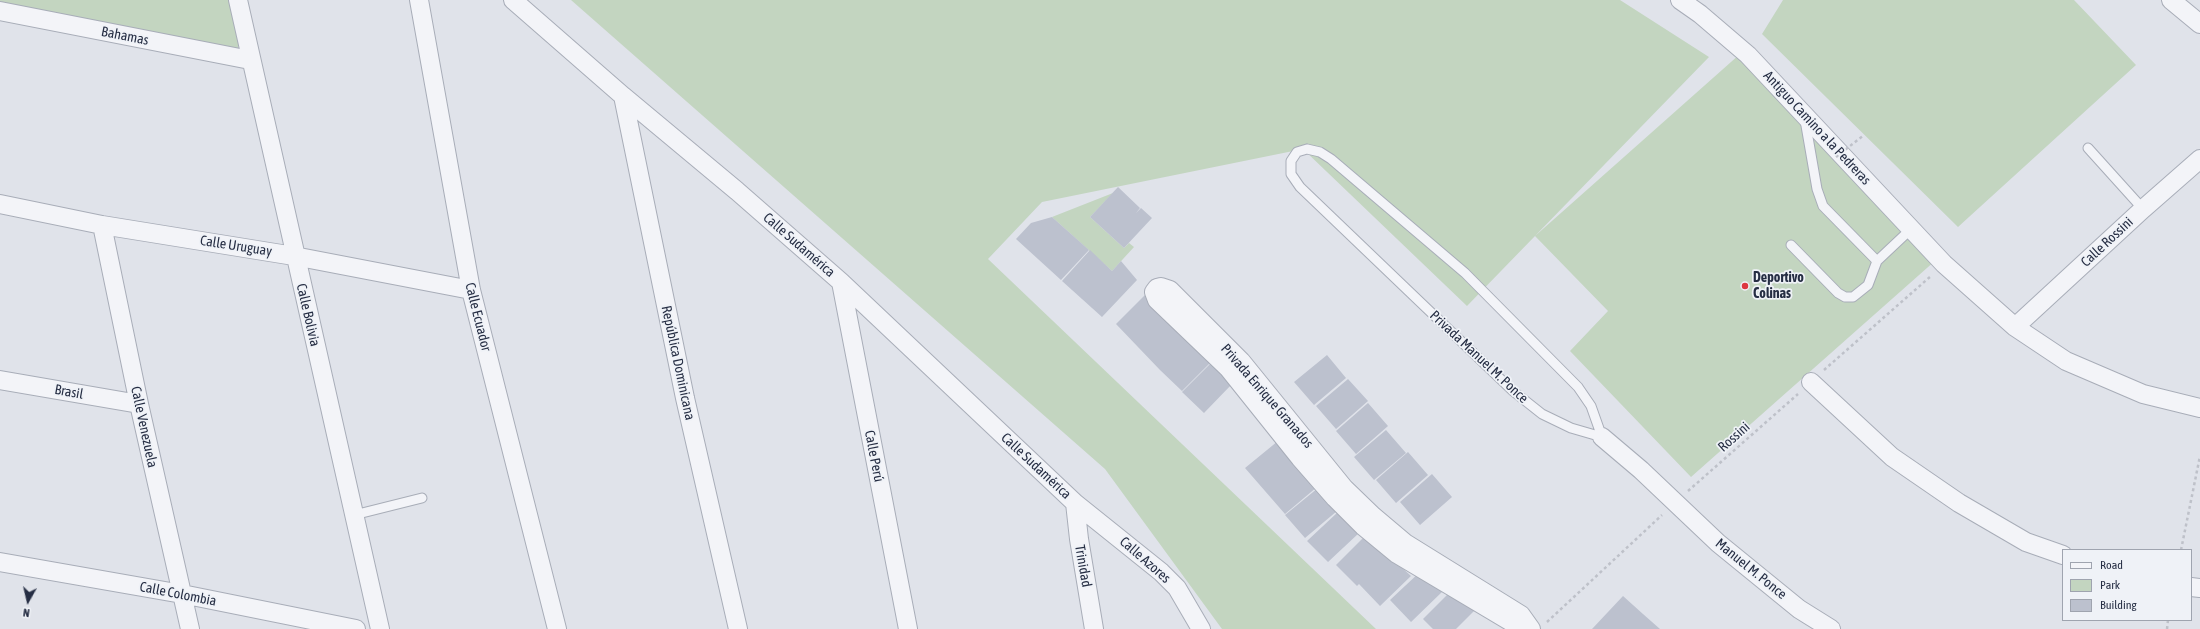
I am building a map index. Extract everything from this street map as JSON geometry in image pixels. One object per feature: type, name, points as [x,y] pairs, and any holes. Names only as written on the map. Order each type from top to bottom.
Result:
[{"type":"street","name":"Calle Bolivia","points":[[238,0],[294,256],[380,629]]},
{"type":"street","name":"Calle Ecuador","points":[[419,0],[471,290],[558,629]]},
{"type":"street","name":"Calle Sudamérica","points":[[513,0],[623,96],[737,191],[841,282],[1075,503]]},
{"type":"street","name":"Antiguo Camino a la Pedreras","points":[[1680,0],[1700,14],[1748,55],[1944,264],[2016,327],[2066,361],[2143,394],[2200,408]]},
{"type":"street","points":[[2172,0],[2200,24]]},
{"type":"street","name":"Bahamas","points":[[0,11],[250,60]]},
{"type":"street","name":"República Dominicana","points":[[623,96],[685,398],[738,629]]},
{"type":"street","name":"Calle Rossini","points":[[2016,327],[2143,209],[2200,159]]},
{"type":"street","name":"Calle Uruguay","points":[[0,204],[102,225],[294,256],[471,290]]},
{"type":"street","name":"Calle Venezuela","points":[[102,225],[139,404],[190,629]]},
{"type":"street","name":"Calle Perú","points":[[841,282],[908,629]]},
{"type":"street","name":"Privada Enrique Granados","points":[[1523,629],[1397,554],[1363,526],[1305,464],[1228,368],[1157,300],[1154,292],[1157,288],[1161,286],[1170,290],[1241,361],[1344,488],[1373,516],[1405,543],[1538,626]]},
{"type":"street","name":"Brasil","points":[[0,380],[139,404]]},
{"type":"street","points":[[1810,382],[1892,457],[1959,504],[2026,542],[2062,555]]},
{"type":"street","name":"Privada Manuel M. Ponce","points":[[1602,438],[1641,470],[1675,502]]},
{"type":"street","name":"Manuel M. Ponce","points":[[1675,502],[1718,543],[1800,608],[1831,629]]},
{"type":"street","name":"Trinidad","points":[[1075,503],[1079,539],[1094,629]]},
{"type":"street","name":"Calle Azores","points":[[1075,503],[1161,572],[1177,588],[1201,629]]},
{"type":"street","name":"Calle Colombia","points":[[0,562],[182,594],[356,629]]},
{"type":"lane","points":[[1804,114],[1817,189],[1823,206],[1877,261]]},
{"type":"lane","points":[[2088,148],[2143,209]]},
{"type":"lane","name":"Privada Manuel M. Ponce","points":[[1307,149],[1320,152],[1331,158],[1388,205],[1465,273],[1578,387],[1591,406],[1602,438],[1571,428],[1542,414],[1513,391],[1300,187],[1290,174],[1291,161],[1297,152],[1307,149]]},
{"type":"lane","points":[[1791,245],[1838,293],[1846,297],[1853,297],[1868,285],[1877,261],[1911,229]]},
{"type":"lane","points":[[354,515],[422,498]]},
{"type":"path","points":[[1836,157],[1864,135]]},
{"type":"path","name":"Rossini","points":[[1538,626],[1675,502],[1944,264]]},
{"type":"path","points":[[2181,549],[2200,456]]},
{"type":"green space","points":[[0,0],[232,0],[241,37],[238,48],[227,50],[0,6]]},
{"type":"green space","points":[[571,0],[1620,0],[1709,57],[1467,306],[1303,149],[1042,202],[988,259],[1376,629],[1222,629],[1105,469]]},
{"type":"green space","points":[[1783,0],[2074,0],[2136,65],[1958,227],[1762,34]]},
{"type":"green space","name":"Deportivo Colinas","points":[[1740,54],[1936,260],[1691,477],[1570,351],[1608,311],[1535,236]]},
{"type":"green space","points":[[1113,193],[1090,217],[1124,248],[1129,243],[1134,247],[1112,271],[1052,217]]},
{"type":"building","points":[[1118,187],[1140,208],[1136,213],[1141,208],[1152,218],[1124,248],[1090,217]]},
{"type":"building","points":[[1052,217],[1089,250],[1061,280],[1016,239],[1031,223]]},
{"type":"building","points":[[1090,250],[1112,271],[1121,261],[1137,280],[1102,317],[1062,281]]},
{"type":"building","points":[[1146,294],[1212,361],[1182,391],[1116,324]]},
{"type":"building","points":[[1327,355],[1346,378],[1314,405],[1294,382]]},
{"type":"building","points":[[1212,362],[1233,383],[1204,413],[1182,392]]},
{"type":"building","points":[[1348,379],[1368,401],[1336,429],[1316,406]]},
{"type":"building","points":[[1368,403],[1388,426],[1356,454],[1336,431]]},
{"type":"building","points":[[1386,430],[1406,453],[1374,480],[1354,457]]},
{"type":"building","points":[[1278,441],[1317,487],[1285,514],[1245,468]]},
{"type":"building","points":[[1408,452],[1428,475],[1396,503],[1376,480]]},
{"type":"building","points":[[1432,474],[1452,497],[1420,525],[1400,502]]},
{"type":"building","points":[[1318,488],[1337,511],[1305,538],[1285,515]]},
{"type":"building","points":[[1338,512],[1359,533],[1328,562],[1307,541]]},
{"type":"building","points":[[1366,535],[1411,576],[1380,606],[1359,584],[1357,586],[1336,565]]},
{"type":"building","points":[[1421,571],[1442,592],[1411,622],[1390,600]]},
{"type":"building","points":[[1453,589],[1474,611],[1456,629],[1433,629],[1423,619]]},
{"type":"building","points":[[1623,596],[1643,614],[1660,629],[1592,629]]},
{"type":"place","name":"Deportivo Colinas","points":[[1745,286]]}]
